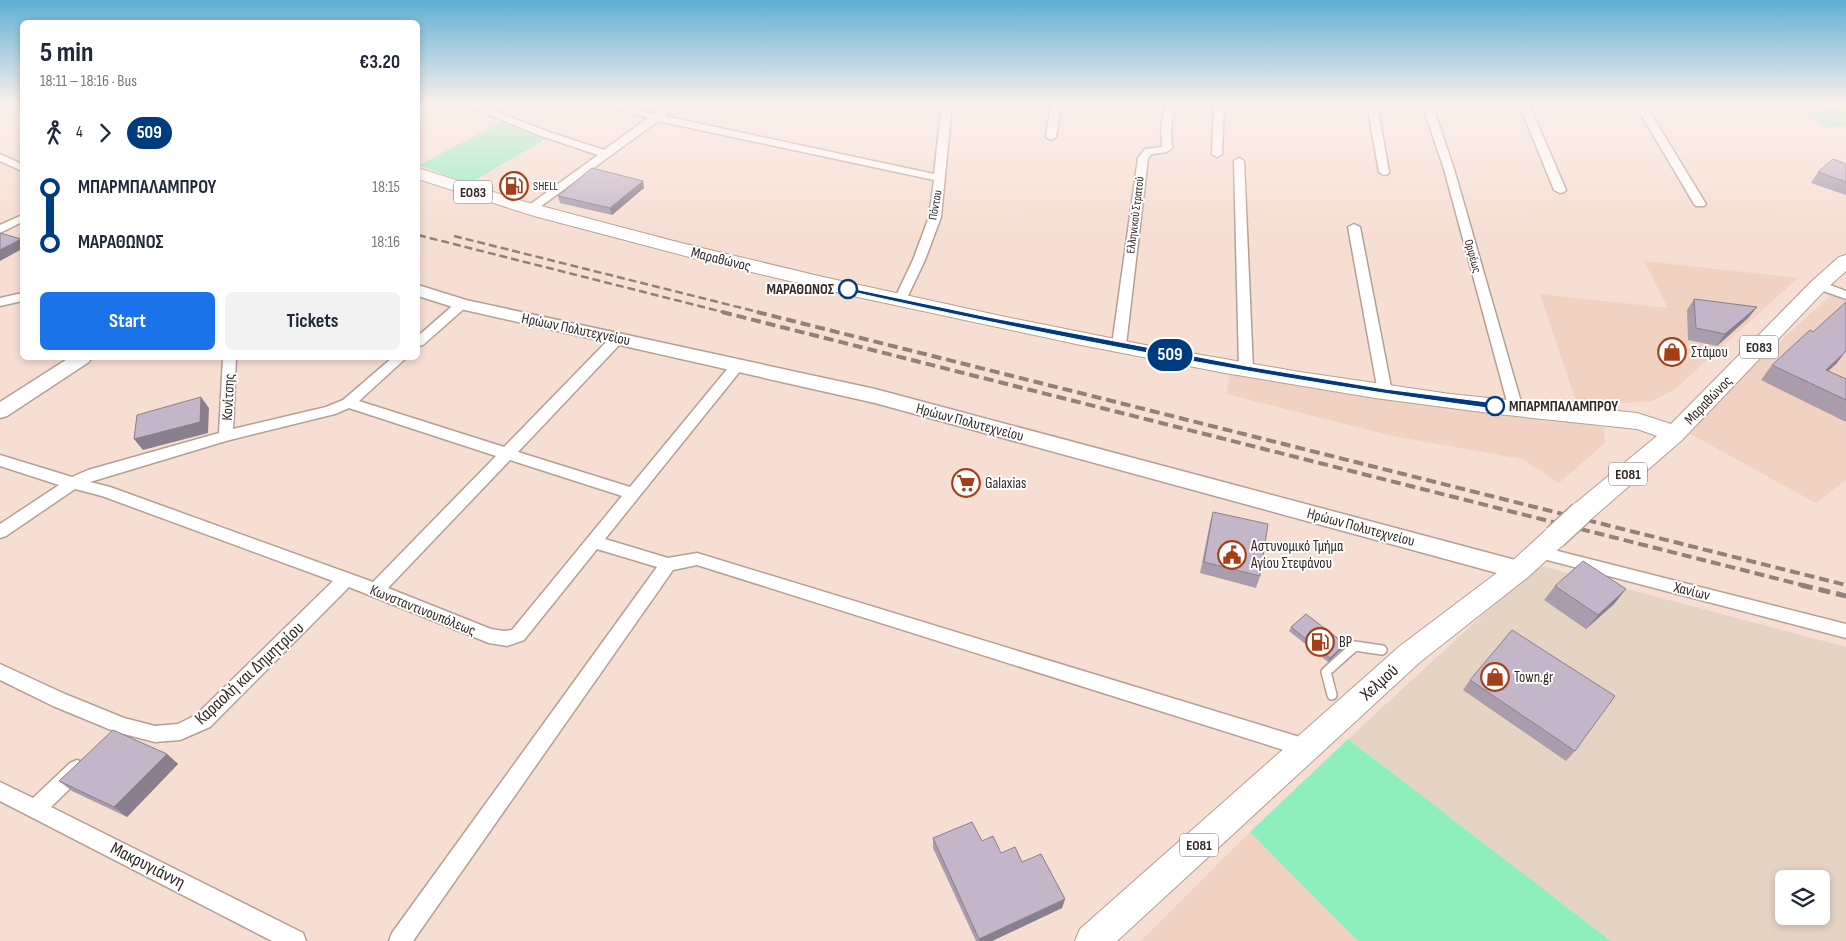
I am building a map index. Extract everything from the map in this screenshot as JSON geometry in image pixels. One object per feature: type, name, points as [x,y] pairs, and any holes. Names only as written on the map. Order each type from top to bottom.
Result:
[{"type":"main road","name":"Μαραθώνος","points":[[420,174],[529,210],[756,268],[900,300],[1246,369],[1385,392],[1516,409],[1637,421],[1674,434],[1819,285],[1846,261]]},
{"type":"main road","name":"Χελμού","points":[[1092,941],[1410,654],[1538,553],[1581,513],[1674,434]]},
{"type":"street","points":[[587,148],[605,154]]},
{"type":"street","points":[[529,210],[613,148]]},
{"type":"street","points":[[797,148],[940,178]]},
{"type":"street","name":"Πόντου","points":[[900,300],[933,222],[943,148]]},
{"type":"street","name":"Ελληνικού Στρατού","points":[[1120,345],[1143,158],[1144,154],[1149,151],[1163,150],[1166,148]]},
{"type":"street","points":[[1217,148],[1217,154]]},
{"type":"street","points":[[1380,148],[1384,172]]},
{"type":"street","name":"Ορφέως","points":[[1441,148],[1516,409]]},
{"type":"street","points":[[1542,148],[1560,190]]},
{"type":"street","points":[[1666,148],[1700,204]]},
{"type":"street","points":[[1239,161],[1246,369]]},
{"type":"street","points":[[3,162],[20,167]]},
{"type":"street","points":[[0,230],[20,219]]},
{"type":"street","points":[[1354,227],[1385,392]]},
{"type":"street","points":[[1819,285],[1846,295]]},
{"type":"street","name":"Ηρώων Πολυτεχνείου","points":[[420,291],[462,304],[884,398],[1538,553]]},
{"type":"street","points":[[0,302],[20,297]]},
{"type":"street","points":[[420,340],[462,304]]},
{"type":"street","points":[[376,590],[618,338]]},
{"type":"street","points":[[0,411],[79,360]]},
{"type":"street","name":"Κονίτσης","points":[[226,436],[229,360]]},
{"type":"street","points":[[0,532],[73,483],[128,463],[226,436],[330,411],[348,403],[398,360]]},
{"type":"street","name":"Κωνσταντινουπόλεως","points":[[0,460],[43,475],[105,491],[376,590],[490,636],[500,639],[512,638],[518,635],[595,542],[738,365]]},
{"type":"street","points":[[348,403],[633,494]]},
{"type":"street","points":[[595,542],[668,564],[697,559],[1306,748]]},
{"type":"street","name":"Χανίων","points":[[1538,553],[1846,631]]},
{"type":"street","points":[[400,941],[668,564]]},
{"type":"street","name":"Καραολή και Δημητρίου","points":[[0,672],[59,700],[123,726],[155,734],[166,735],[180,732],[199,725],[345,580]]},
{"type":"street","points":[[108,739],[123,726]]},
{"type":"street","points":[[36,808],[87,760]]},
{"type":"street","name":"Μακρυγιάννη","points":[[0,791],[296,941]]},
{"type":"lane","points":[[1332,695],[1326,672],[1355,646],[1382,650]]},
{"type":"shaded area","points":[[1644,261],[1798,278],[1675,389],[1652,401],[1625,403],[1576,401],[1540,294],[1668,308]]},
{"type":"shaded area","points":[[1831,295],[1846,301],[1846,480],[1816,503],[1683,430]]},
{"type":"shaded area","points":[[1231,371],[1575,419],[1604,428],[1605,443],[1559,483],[1522,459],[1393,436],[1226,394]]},
{"type":"shaded area","points":[[1537,565],[1846,647],[1846,941],[1611,941],[1348,739]]},
{"type":"shaded area","points":[[1250,832],[1358,941],[1141,941]]},
{"type":"green space","points":[[452,148],[531,148],[468,184],[420,165]]},
{"type":"green space","points":[[1348,739],[1611,941],[1358,941],[1250,832]]},
{"type":"building","points":[[1833,159],[1846,164],[1846,182],[1818,172]]},
{"type":"building","points":[[592,168],[643,181],[610,208],[558,196]]},
{"type":"building","points":[[0,233],[20,239],[20,240],[0,250]]},
{"type":"building","points":[[1694,299],[1757,307],[1725,334],[1696,328]]},
{"type":"building","points":[[1846,302],[1846,351],[1826,370],[1846,379],[1846,400],[1772,365],[1810,330],[1813,332]]},
{"type":"building","points":[[201,397],[200,422],[134,439],[137,415]]},
{"type":"building","name":"Αστυνομικό Τμήμα Αγίου Στεφάνου","points":[[1213,512],[1268,524],[1260,576],[1204,562]]},
{"type":"building","points":[[1583,561],[1626,589],[1598,615],[1555,586]]},
{"type":"building","name":"BP","points":[[1306,614],[1345,644],[1330,658],[1291,627]]},
{"type":"building","points":[[1512,630],[1615,696],[1575,751],[1470,680]]},
{"type":"building","points":[[113,730],[167,754],[114,807],[59,781]]},
{"type":"building","points":[[972,822],[982,841],[993,836],[1001,853],[1015,847],[1022,862],[1041,854],[1065,899],[979,939],[933,838]]},
{"type":"railway","points":[[420,236],[727,313]]},
{"type":"railway","points":[[454,236],[762,313]]},
{"type":"railway","points":[[722,312],[1806,586]]},
{"type":"railway","points":[[757,312],[1846,585]]},
{"type":"railway","points":[[1801,585],[1846,596]]},
{"type":"bus line","name":"509","points":[[848,289],[988,320],[1246,369],[1385,392],[1495,406]]},
{"type":"place","name":"SHELL","points":[[514,186]]},
{"type":"place","name":"ΜΑΡΑΘΩΝΟΣ","points":[[848,289]]},
{"type":"place","name":"Στάμου","points":[[1672,352]]},
{"type":"place","name":"ΜΠΑΡΜΠΑΛΑΜΠΡΟΥ","points":[[1495,406]]},
{"type":"place","name":"Galaxias","points":[[966,483]]},
{"type":"place","name":"Αστυνομικό Τμήμα Αγίου Στεφάνου","points":[[1232,555]]},
{"type":"place","name":"BP","points":[[1320,642]]},
{"type":"place","name":"Town.gr","points":[[1495,677]]}]
